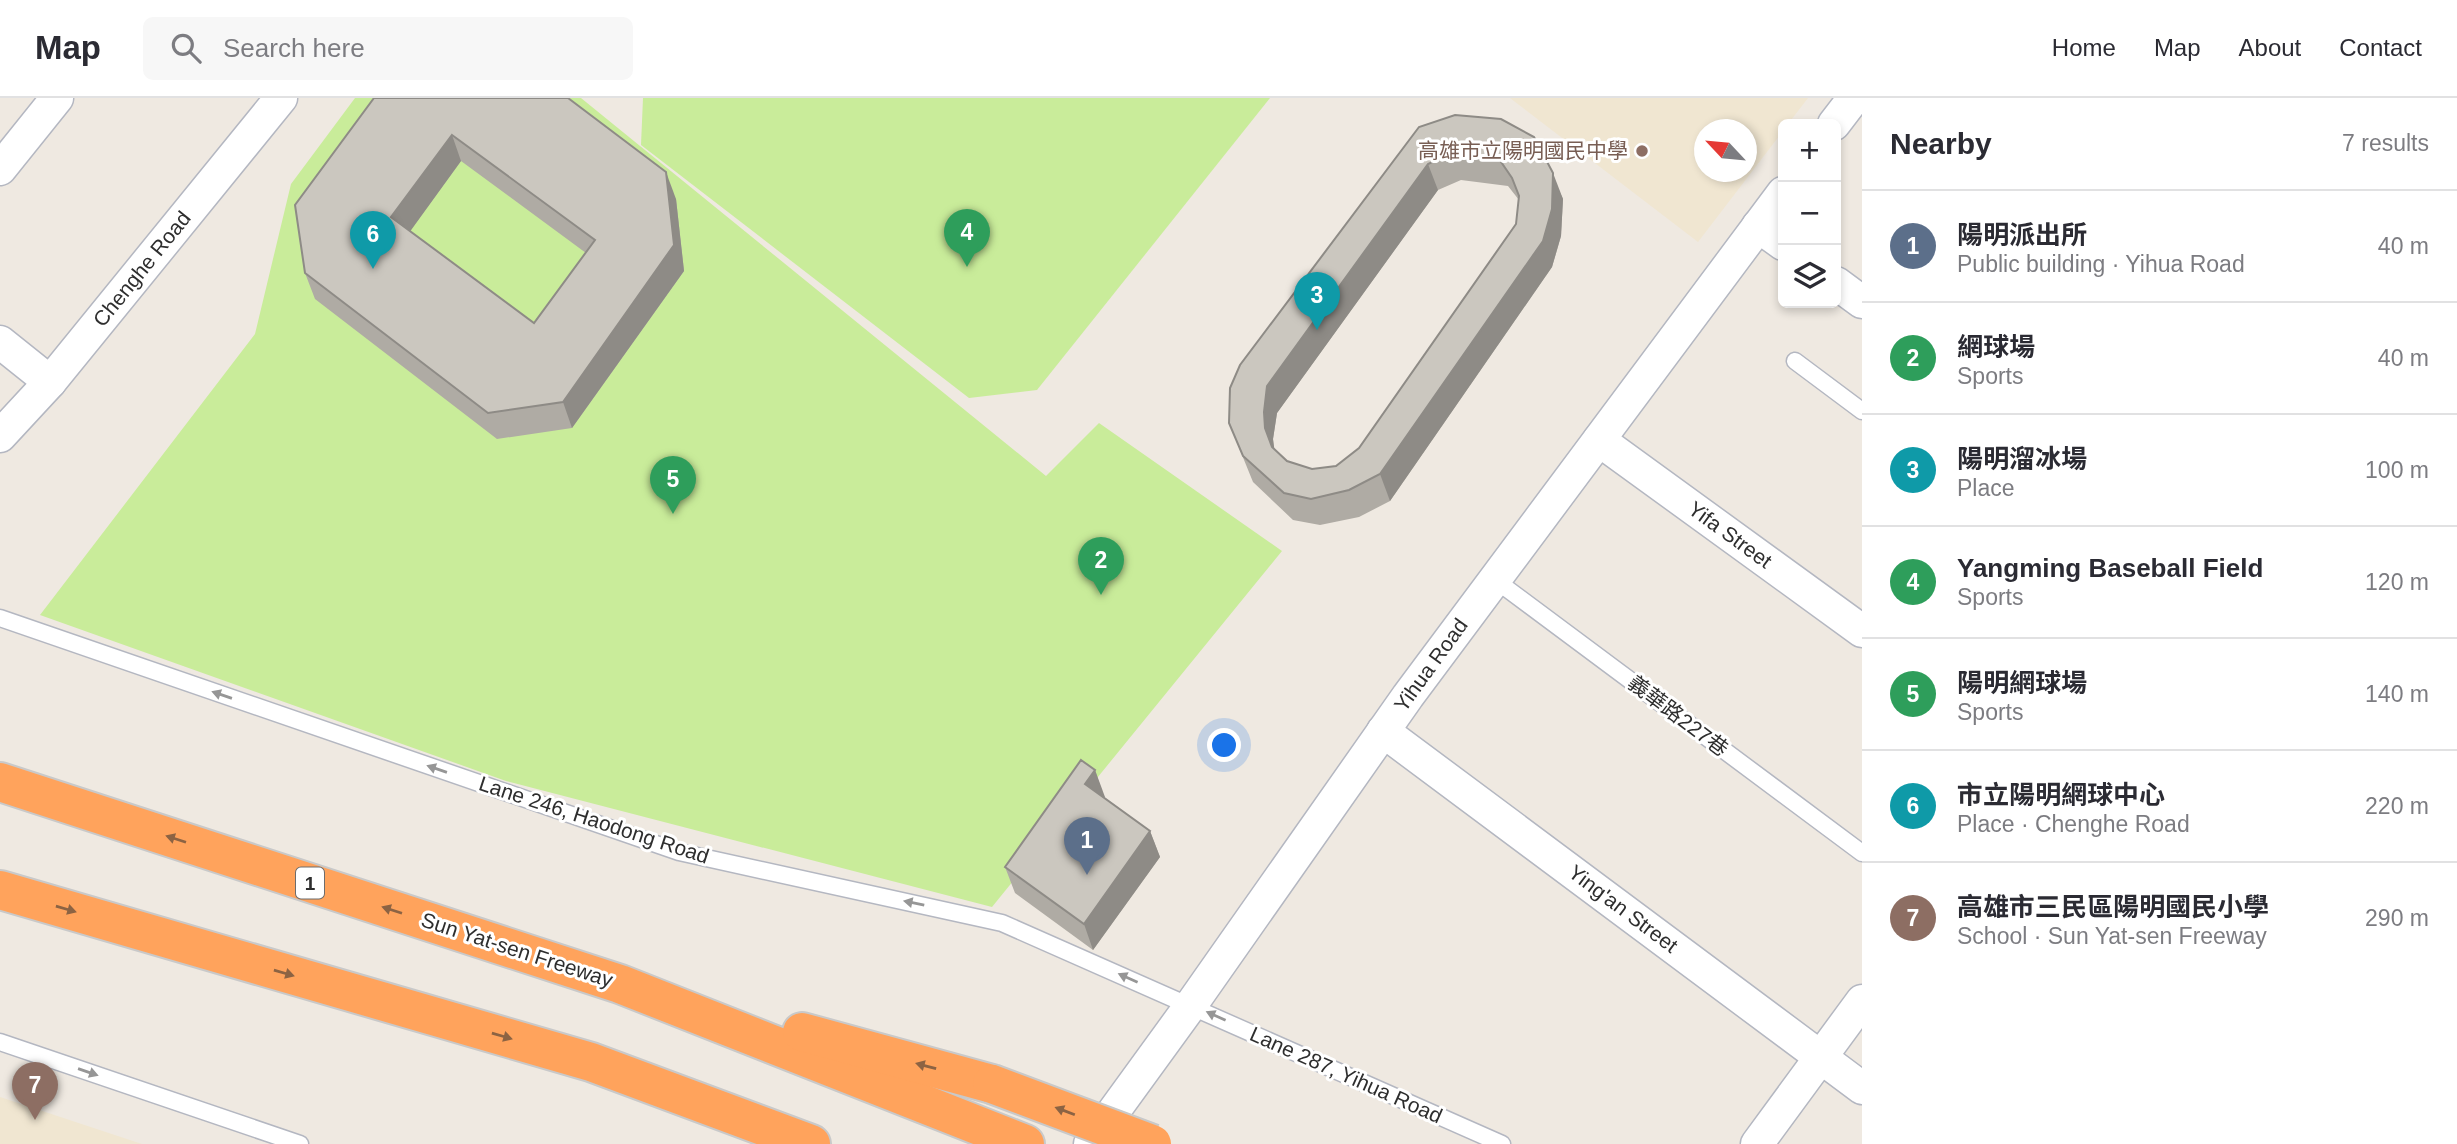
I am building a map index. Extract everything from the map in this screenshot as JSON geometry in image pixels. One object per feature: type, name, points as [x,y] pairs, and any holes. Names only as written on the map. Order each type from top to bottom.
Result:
[{"type":"highway","name":"Sun Yat-sen Freeway","points":[[0,782],[620,984],[1025,1144]]},
{"type":"highway","points":[[0,890],[591,1062],[811,1144]]},
{"type":"highway","points":[[620,984],[992,1084],[1152,1144]]},
{"type":"highway","points":[[591,1062],[750,1144]]},
{"type":"street","points":[[0,169],[57,98]]},
{"type":"street","name":"Chenghe Road","points":[[0,436],[50,382],[281,98]]},
{"type":"street","points":[[1838,119],[1854,98]]},
{"type":"street","name":"Yihua Road","points":[[1090,1144],[1494,579],[1599,440],[1771,235],[1778,210]]},
{"type":"street","points":[[1841,287],[1862,302]]},
{"type":"street","points":[[0,342],[50,382]]},
{"type":"street","name":"Yifa Street","points":[[1599,440],[1862,631]]},
{"type":"street","name":"Ying'an Street","points":[[1383,731],[1862,1088]]},
{"type":"street","points":[[1757,1144],[1862,1001]]},
{"type":"lane","points":[[1795,361],[1862,411]]},
{"type":"lane","name":"義華路227巷","points":[[1494,579],[1862,853]]},
{"type":"lane","name":"Lane 246, Haodong Road","points":[[0,618],[680,852],[1002,923],[1191,1005]]},
{"type":"lane","name":"Lane 287, Yihua Road","points":[[1191,1005],[1502,1144]]},
{"type":"lane","points":[[0,1042],[300,1144]]},
{"type":"shaded area","name":"高雄市立陽明國民中學","points":[[1510,98],[1808,98],[1792,119],[1778,119],[1778,138],[1757,165],[1757,119],[1694,119],[1694,182],[1744,182],[1698,242]]},
{"type":"shaded area","points":[[0,1097],[142,1144],[0,1144]]},
{"type":"green space","points":[[355,98],[581,98],[1046,476],[1099,423],[1282,551],[992,907],[506,781],[40,615],[255,334],[291,184]]},
{"type":"green space","points":[[643,98],[1270,98],[1037,390],[969,398],[641,145]]},
{"type":"building","points":[[374,98],[568,98],[666,172],[674,245],[563,402],[488,413],[305,273],[295,205]],"holes":[[[452,135],[595,240],[534,323],[391,217]]]},
{"type":"building","points":[[1455,115],[1501,119],[1534,137],[1553,173],[1552,209],[1543,241],[1380,474],[1349,490],[1311,499],[1284,493],[1243,456],[1229,423],[1230,388],[1240,365],[1419,127]],"holes":[[[1451,153],[1499,159],[1512,178],[1519,196],[1516,224],[1359,448],[1336,466],[1312,469],[1287,461],[1272,447],[1265,428],[1267,386],[1428,164]]]},
{"type":"building","points":[[1081,760],[1095,770],[1085,784],[1150,831],[1084,924],[1005,867]]},
{"type":"place","name":"高雄市立陽明國民中學","points":[[1642,151]]},
{"type":"place","name":"Yangming Baseball Field","points":[[967,267]]},
{"type":"place","name":"市立陽明網球中心","points":[[373,269]]},
{"type":"place","name":"陽明溜冰場","points":[[1317,330]]},
{"type":"place","name":"陽明網球場","points":[[673,514]]},
{"type":"place","name":"網球場","points":[[1101,595]]},
{"type":"place","name":"陽明派出所","points":[[1087,875]]},
{"type":"place","name":"高雄市三民區陽明國民小學","points":[[35,1120]]}]
